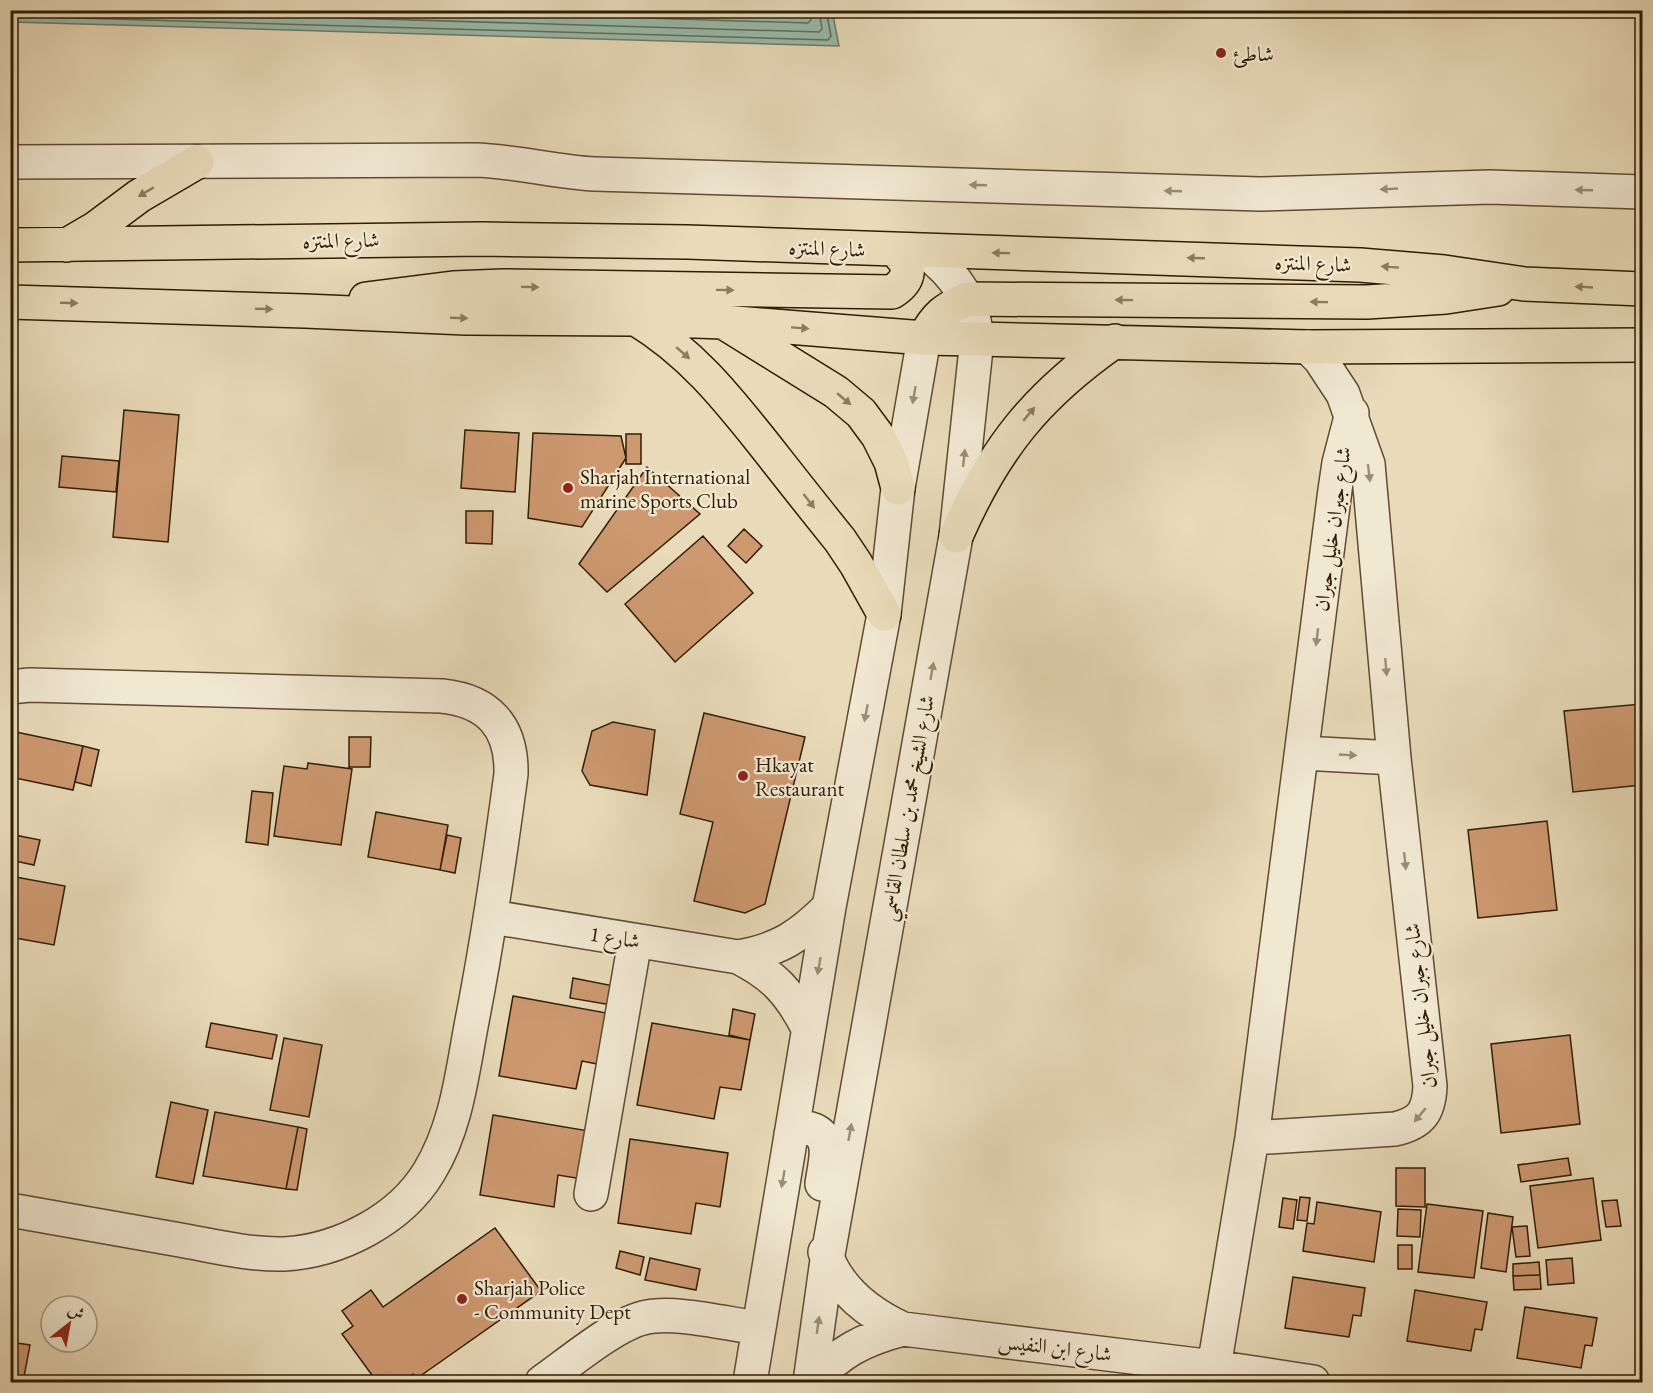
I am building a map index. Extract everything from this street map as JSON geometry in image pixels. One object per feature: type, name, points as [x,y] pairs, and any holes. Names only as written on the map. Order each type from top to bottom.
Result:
[{"type":"main road","points":[[67,245],[96,228],[139,196],[197,162]]},
{"type":"main road","name":"شارع المنتزه","points":[[10,245],[481,239],[698,243],[1360,265],[1453,273],[1524,284],[1642,289]]},
{"type":"main road","points":[[305,311],[404,293],[493,286],[892,292],[901,286],[906,277],[907,266],[903,256],[909,250]]},
{"type":"main road","points":[[924,338],[934,320],[941,313],[968,299],[1367,302],[1446,297],[1524,284]]},
{"type":"main road","points":[[10,302],[466,318],[724,322],[924,338],[1308,347],[1642,345]]},
{"type":"main road","points":[[636,319],[661,334],[684,353],[726,397],[840,540],[866,580],[884,614]]},
{"type":"main road","points":[[724,322],[836,392],[861,413],[878,436],[891,462],[898,488]]},
{"type":"main road","points":[[956,536],[971,500],[990,466],[1012,435],[1054,388],[1115,341]]},
{"type":"street","points":[[10,162],[497,161],[558,171],[596,174],[1260,194],[1490,187],[1642,192]]},
{"type":"street","name":"شارع الشيخ محمد بن سلطان القاسمي","points":[[811,1383],[827,1260],[956,536],[977,339],[976,326],[968,299],[956,280],[942,264],[909,250]]},
{"type":"street","points":[[750,1383],[829,907],[884,614],[898,488],[924,338]]},
{"type":"street","name":"شارع جبران خليل جبران","points":[[1252,1138],[1395,1129],[1410,1125],[1422,1115],[1429,1101],[1430,1086],[1394,758],[1368,464],[1352,413],[1334,377],[1308,347]]},
{"type":"street","name":"شارع جبران خليل جبران","points":[[1214,1367],[1252,1138],[1335,490],[1339,463],[1352,413]]},
{"type":"street","points":[[10,687],[30,685],[442,696],[462,699],[480,707],[495,720],[506,736],[511,755],[511,774],[492,917],[458,1096],[447,1137],[428,1174],[400,1207],[365,1231],[326,1247],[284,1254],[241,1251],[10,1210]]},
{"type":"street","points":[[1303,753],[1394,758]]},
{"type":"street","name":"شارع 1","points":[[738,957],[759,954],[779,946],[797,936],[829,907]]},
{"type":"street","name":"شارع 1","points":[[492,917],[738,957],[757,966],[773,978],[787,993],[808,1028]]},
{"type":"street","points":[[591,1194],[635,940]]},
{"type":"street","points":[[791,1134],[797,1129],[807,1127],[823,1136],[826,1145],[818,1217],[819,1231],[827,1260]]},
{"type":"street","name":"شارع ابن النفيس","points":[[827,1260],[841,1282],[858,1302],[879,1318],[903,1329],[1214,1367],[1313,1383]]},
{"type":"street","points":[[542,1383],[618,1329],[644,1318],[673,1316],[759,1328]]},
{"type":"street","name":"شارع ابن النفيس","points":[[811,1383],[829,1364],[851,1348],[876,1336],[903,1329]]},
{"type":"water","points":[[11,10],[832,10],[839,46],[11,22]]},
{"type":"building","points":[[124,410],[179,415],[168,542],[113,537]]},
{"type":"building","points":[[465,430],[519,433],[515,492],[461,488]]},
{"type":"building","name":"Sharjah International marine Sports Club","points":[[533,433],[621,436],[626,458],[582,527],[528,518]]},
{"type":"building","points":[[626,434],[641,434],[641,464],[626,464]]},
{"type":"building","points":[[62,456],[119,461],[116,492],[59,487]]},
{"type":"building","points":[[647,467],[700,514],[607,592],[579,564]]},
{"type":"building","points":[[466,511],[493,511],[492,544],[466,543]]},
{"type":"building","points":[[744,529],[762,546],[746,563],[728,546]]},
{"type":"building","points":[[703,536],[753,593],[675,662],[625,604]]},
{"type":"building","points":[[1642,704],[1642,785],[1573,792],[1564,711]]},
{"type":"building","name":"Hkayat Restaurant","points":[[704,713],[805,737],[765,904],[745,913],[694,901],[713,822],[680,814]]},
{"type":"building","points":[[613,722],[655,730],[647,795],[590,785],[582,771],[592,731]]},
{"type":"building","points":[[16,732],[83,746],[73,790],[10,777],[10,759]]},
{"type":"building","points":[[349,737],[371,737],[370,767],[349,767]]},
{"type":"building","points":[[83,746],[99,750],[91,786],[75,782]]},
{"type":"building","points":[[308,763],[352,769],[341,845],[274,836],[284,766],[307,769]]},
{"type":"building","points":[[252,791],[273,793],[268,845],[246,842]]},
{"type":"building","points":[[376,812],[448,825],[440,870],[368,857]]},
{"type":"building","points":[[1547,821],[1557,910],[1478,918],[1468,830]]},
{"type":"building","points":[[10,834],[40,840],[34,865],[10,860]]},
{"type":"building","points":[[447,835],[461,838],[455,873],[440,870]]},
{"type":"building","points":[[10,876],[65,886],[54,945],[10,937]]},
{"type":"building","points":[[573,978],[614,986],[611,1005],[570,998]]},
{"type":"building","points":[[513,996],[612,1014],[603,1065],[582,1061],[576,1089],[499,1076]]},
{"type":"building","points":[[733,1009],[755,1014],[750,1040],[729,1035]]},
{"type":"building","points":[[211,1023],[277,1035],[272,1059],[206,1047]]},
{"type":"building","points":[[652,1023],[750,1040],[741,1090],[720,1087],[714,1119],[637,1105]]},
{"type":"building","points":[[1570,1035],[1580,1124],[1501,1133],[1491,1044]]},
{"type":"building","points":[[284,1038],[322,1045],[309,1117],[270,1110]]},
{"type":"building","points":[[171,1102],[208,1110],[193,1184],[156,1177]]},
{"type":"building","points":[[215,1112],[298,1127],[286,1189],[203,1176]]},
{"type":"building","points":[[493,1115],[589,1131],[582,1179],[558,1175],[554,1207],[480,1195]]},
{"type":"building","points":[[298,1127],[307,1129],[297,1190],[286,1189]]},
{"type":"building","points":[[630,1139],[728,1153],[720,1207],[696,1203],[691,1234],[618,1223]]},
{"type":"building","points":[[1568,1158],[1571,1175],[1521,1182],[1518,1165]]},
{"type":"building","points":[[1396,1168],[1425,1168],[1425,1207],[1396,1206]]},
{"type":"building","points":[[1593,1178],[1601,1240],[1538,1248],[1530,1186]]},
{"type":"building","points":[[1300,1197],[1310,1198],[1307,1221],[1297,1220]]},
{"type":"building","points":[[1283,1198],[1297,1200],[1293,1229],[1279,1227]]},
{"type":"building","points":[[1617,1200],[1621,1226],[1606,1227],[1602,1201]]},
{"type":"building","points":[[1317,1202],[1381,1212],[1374,1262],[1303,1251],[1307,1223],[1314,1224]]},
{"type":"building","points":[[1427,1204],[1483,1211],[1474,1278],[1418,1272]]},
{"type":"building","points":[[1398,1209],[1421,1210],[1420,1237],[1397,1236]]},
{"type":"building","points":[[1488,1213],[1513,1217],[1506,1272],[1481,1268]]},
{"type":"building","points":[[1527,1226],[1530,1256],[1516,1257],[1512,1227]]},
{"type":"building","name":"Sharjah Police - Community Dept","points":[[495,1228],[541,1291],[416,1379],[413,1374],[401,1382],[377,1382],[342,1334],[353,1326],[342,1311],[371,1290],[383,1307]]},
{"type":"building","points":[[1398,1245],[1412,1245],[1412,1269],[1398,1269]]},
{"type":"building","points":[[620,1251],[644,1257],[640,1275],[616,1268]]},
{"type":"building","points":[[650,1258],[700,1269],[696,1290],[645,1280]]},
{"type":"building","points":[[1572,1258],[1574,1283],[1548,1285],[1546,1260]]},
{"type":"building","points":[[1539,1262],[1540,1275],[1513,1276],[1513,1264]]},
{"type":"building","points":[[1540,1275],[1541,1289],[1514,1290],[1513,1276]]},
{"type":"building","points":[[1293,1277],[1365,1288],[1361,1316],[1353,1315],[1349,1337],[1285,1328]]},
{"type":"building","points":[[1415,1290],[1487,1302],[1482,1330],[1475,1329],[1471,1351],[1407,1341]]},
{"type":"building","points":[[1525,1307],[1597,1318],[1592,1346],[1585,1345],[1581,1368],[1517,1358]]},
{"type":"building","points":[[10,1342],[30,1345],[23,1382],[10,1382]]},
{"type":"place","name":"شاطئ","points":[[1221,53]]},
{"type":"place","name":"Sharjah International marine Sports Club","points":[[568,488]]},
{"type":"place","name":"Hkayat Restaurant","points":[[743,776]]},
{"type":"place","name":"Sharjah Police - Community Dept","points":[[462,1299]]}]
